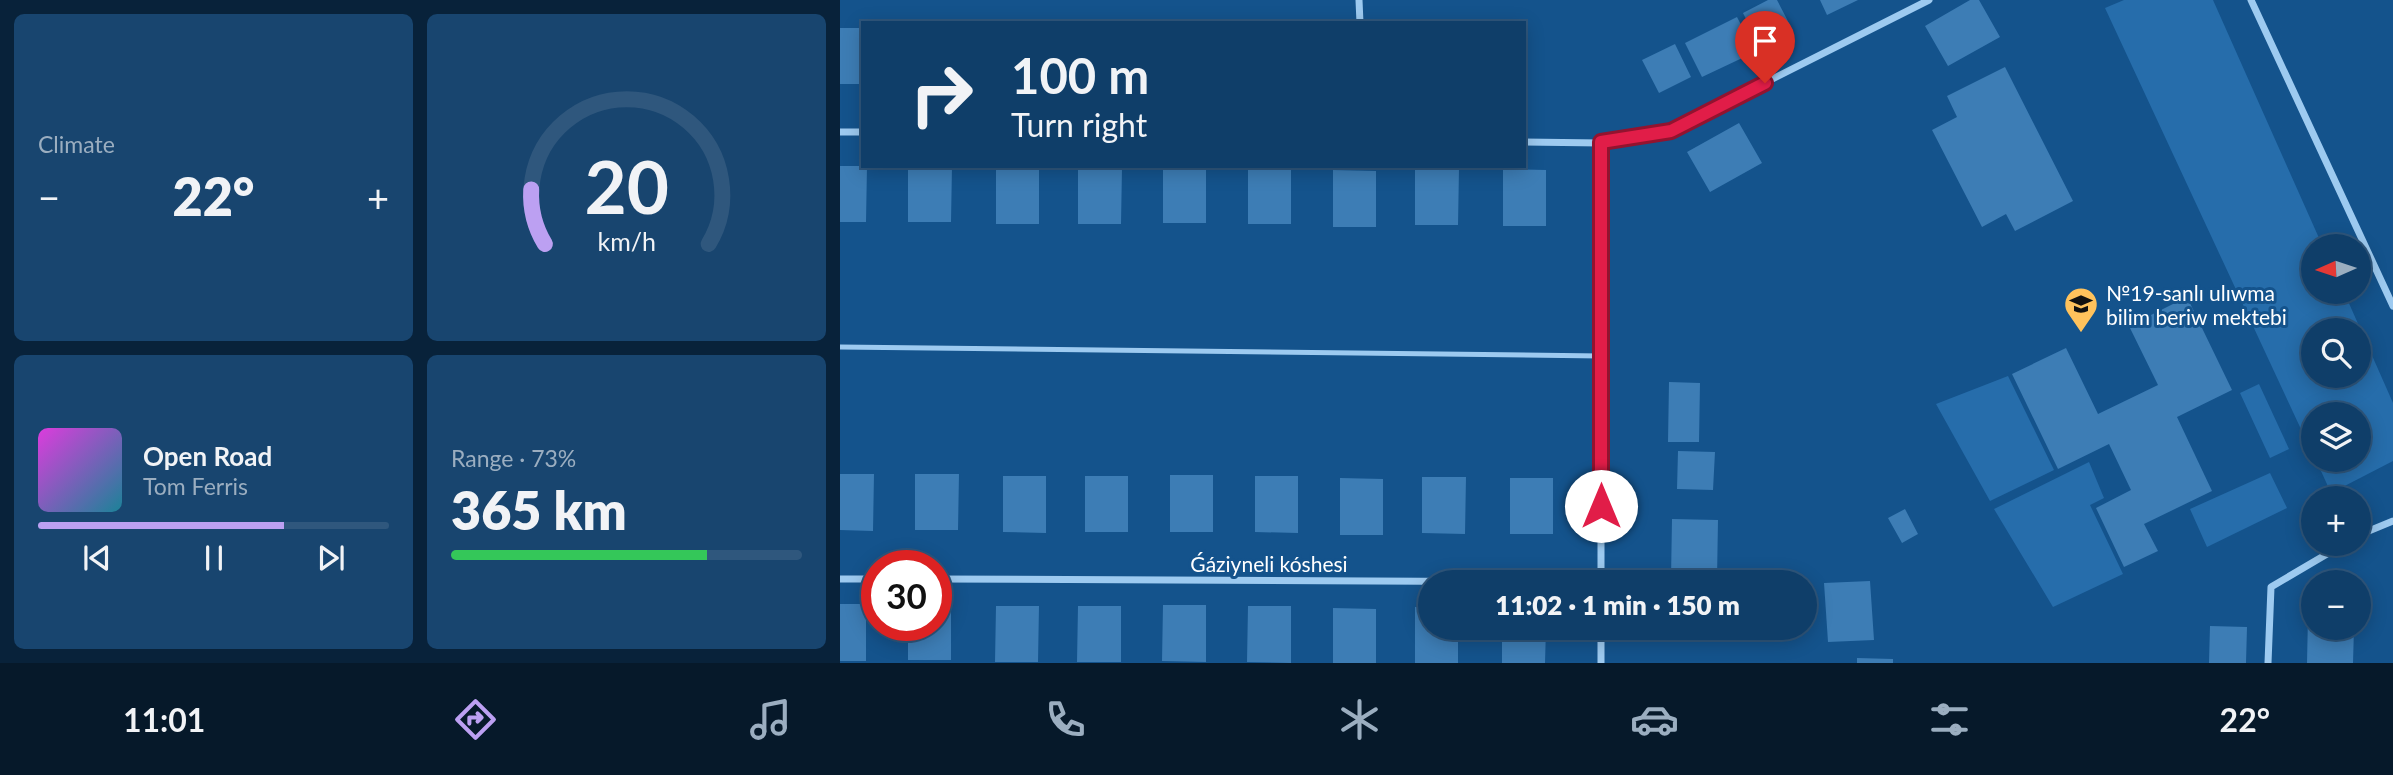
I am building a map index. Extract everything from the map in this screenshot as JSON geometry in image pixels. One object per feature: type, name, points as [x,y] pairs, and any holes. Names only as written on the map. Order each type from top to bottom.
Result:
[{"type":"street","points":[[1359,0],[1360,21]]},
{"type":"street","points":[[1526,142],[1601,142],[1671,131],[1929,0]]},
{"type":"street","points":[[2251,0],[2393,306]]},
{"type":"street","points":[[840,132],[861,132]]},
{"type":"street","points":[[1601,142],[1601,570]]},
{"type":"street","points":[[2371,531],[2393,521]]},
{"type":"street","points":[[2268,663],[2271,587],[2324,556]]},
{"type":"street","points":[[840,579],[861,579]]},
{"type":"street","name":"Ǵáziyneli kóshesi","points":[[952,579],[1418,581]]},
{"type":"street","points":[[1601,640],[1601,663]]},
{"type":"lane","points":[[840,347],[1601,356]]},
{"type":"shaded area","points":[[2124,0],[2213,0],[2317,234],[2301,234],[2301,304],[2349,304],[2355,318],[2301,318],[2301,388],[2371,388],[2371,353],[2393,403],[2393,461],[2345,486],[2328,486],[2321,472],[2371,472],[2371,402],[2301,402],[2301,429],[2105,8]]},
{"type":"shaded area","points":[[2008,376],[2054,470],[1990,501],[1936,404]]},
{"type":"shaded area","points":[[2259,384],[2289,449],[2270,458],[2240,393]]},
{"type":"shaded area","points":[[2089,462],[2104,498],[2090,505],[2123,574],[2053,607],[1994,509]]},
{"type":"shaded area","points":[[2270,473],[2287,508],[2207,547],[2190,509]]},
{"type":"building","points":[[1768,0],[1777,0],[1792,29],[1759,45],[1743,13]]},
{"type":"building","points":[[1820,0],[1858,0],[1827,15]]},
{"type":"building","points":[[1970,0],[1979,0],[2000,37],[1948,66],[1925,26]]},
{"type":"building","points":[[1737,17],[1755,52],[1702,77],[1685,43]]},
{"type":"building","points":[[840,28],[861,28],[861,84],[840,84]]},
{"type":"building","points":[[1675,44],[1691,77],[1659,93],[1642,60]]},
{"type":"building","points":[[2005,67],[2073,201],[2015,231],[2006,214],[1982,227],[1932,130],[1957,117],[1947,96]]},
{"type":"building","points":[[1739,123],[1762,163],[1710,192],[1687,152]]},
{"type":"building","points":[[840,166],[867,168],[866,222],[840,222]]},
{"type":"building","points":[[908,168],[952,168],[951,222],[908,222]]},
{"type":"building","points":[[996,168],[1039,168],[1039,224],[996,224]]},
{"type":"building","points":[[1078,168],[1122,168],[1121,224],[1078,224]]},
{"type":"building","points":[[1163,168],[1206,168],[1206,223],[1163,223]]},
{"type":"building","points":[[1248,168],[1291,168],[1291,224],[1248,224]]},
{"type":"building","points":[[1415,168],[1459,169],[1458,225],[1415,225]]},
{"type":"building","points":[[1503,169],[1546,170],[1546,226],[1503,226]]},
{"type":"building","points":[[1333,170],[1376,171],[1376,227],[1333,227]]},
{"type":"building","points":[[2187,297],[2232,390],[2177,417],[2212,491],[2144,524],[2158,551],[2124,567],[2096,508],[2131,490],[2109,444],[2058,469],[2012,374],[2066,348],[2098,414],[2158,385],[2129,326]]},
{"type":"building","points":[[1669,382],[1700,383],[1699,442],[1668,442]]},
{"type":"building","points":[[1678,451],[1715,452],[1713,490],[1677,489]]},
{"type":"building","points":[[840,474],[874,474],[873,531],[840,530]]},
{"type":"building","points":[[915,474],[959,474],[958,530],[915,530]]},
{"type":"building","points":[[1170,475],[1213,475],[1213,532],[1170,532]]},
{"type":"building","points":[[1003,476],[1046,476],[1046,533],[1003,532]]},
{"type":"building","points":[[1085,476],[1128,476],[1128,532],[1085,532]]},
{"type":"building","points":[[1255,476],[1298,476],[1298,533],[1255,532]]},
{"type":"building","points":[[1422,477],[1466,477],[1465,534],[1422,533]]},
{"type":"building","points":[[1340,478],[1383,479],[1383,535],[1340,535]]},
{"type":"building","points":[[1510,478],[1553,478],[1553,534],[1510,534]]},
{"type":"building","points":[[1905,509],[1918,534],[1902,543],[1888,518]]},
{"type":"building","points":[[1672,519],[1718,520],[1717,570],[1671,570]]},
{"type":"building","points":[[1870,581],[1874,640],[1828,642],[1824,583]]},
{"type":"building","points":[[840,604],[861,604],[861,641],[866,641],[866,661],[840,661]]},
{"type":"building","points":[[1163,605],[1206,605],[1206,662],[1162,661]]},
{"type":"building","points":[[996,606],[1039,606],[1038,662],[995,662]]},
{"type":"building","points":[[1078,606],[1121,606],[1121,662],[1077,662]]},
{"type":"building","points":[[1248,606],[1291,606],[1291,663],[1247,662]]},
{"type":"building","points":[[1415,607],[1418,607],[1418,640],[1458,640],[1458,663],[1415,663]]},
{"type":"building","points":[[1333,608],[1376,609],[1376,663],[1333,663]]},
{"type":"building","points":[[2210,626],[2247,627],[2246,663],[2209,663]]},
{"type":"building","points":[[1502,640],[1546,640],[1545,663],[1502,663]]},
{"type":"building","points":[[2307,640],[2354,640],[2353,663],[2307,663]]},
{"type":"building","points":[[908,641],[951,641],[951,660],[908,660]]},
{"type":"building","points":[[1857,658],[1893,659],[1893,663],[1857,663]]},
{"type":"place","name":"№19-sanlı ulıwma bilim beriw mektebi","points":[[2081,334]]},
{"type":"route","points":[[1601,506],[1601,142],[1671,131],[1765,83]]}]
